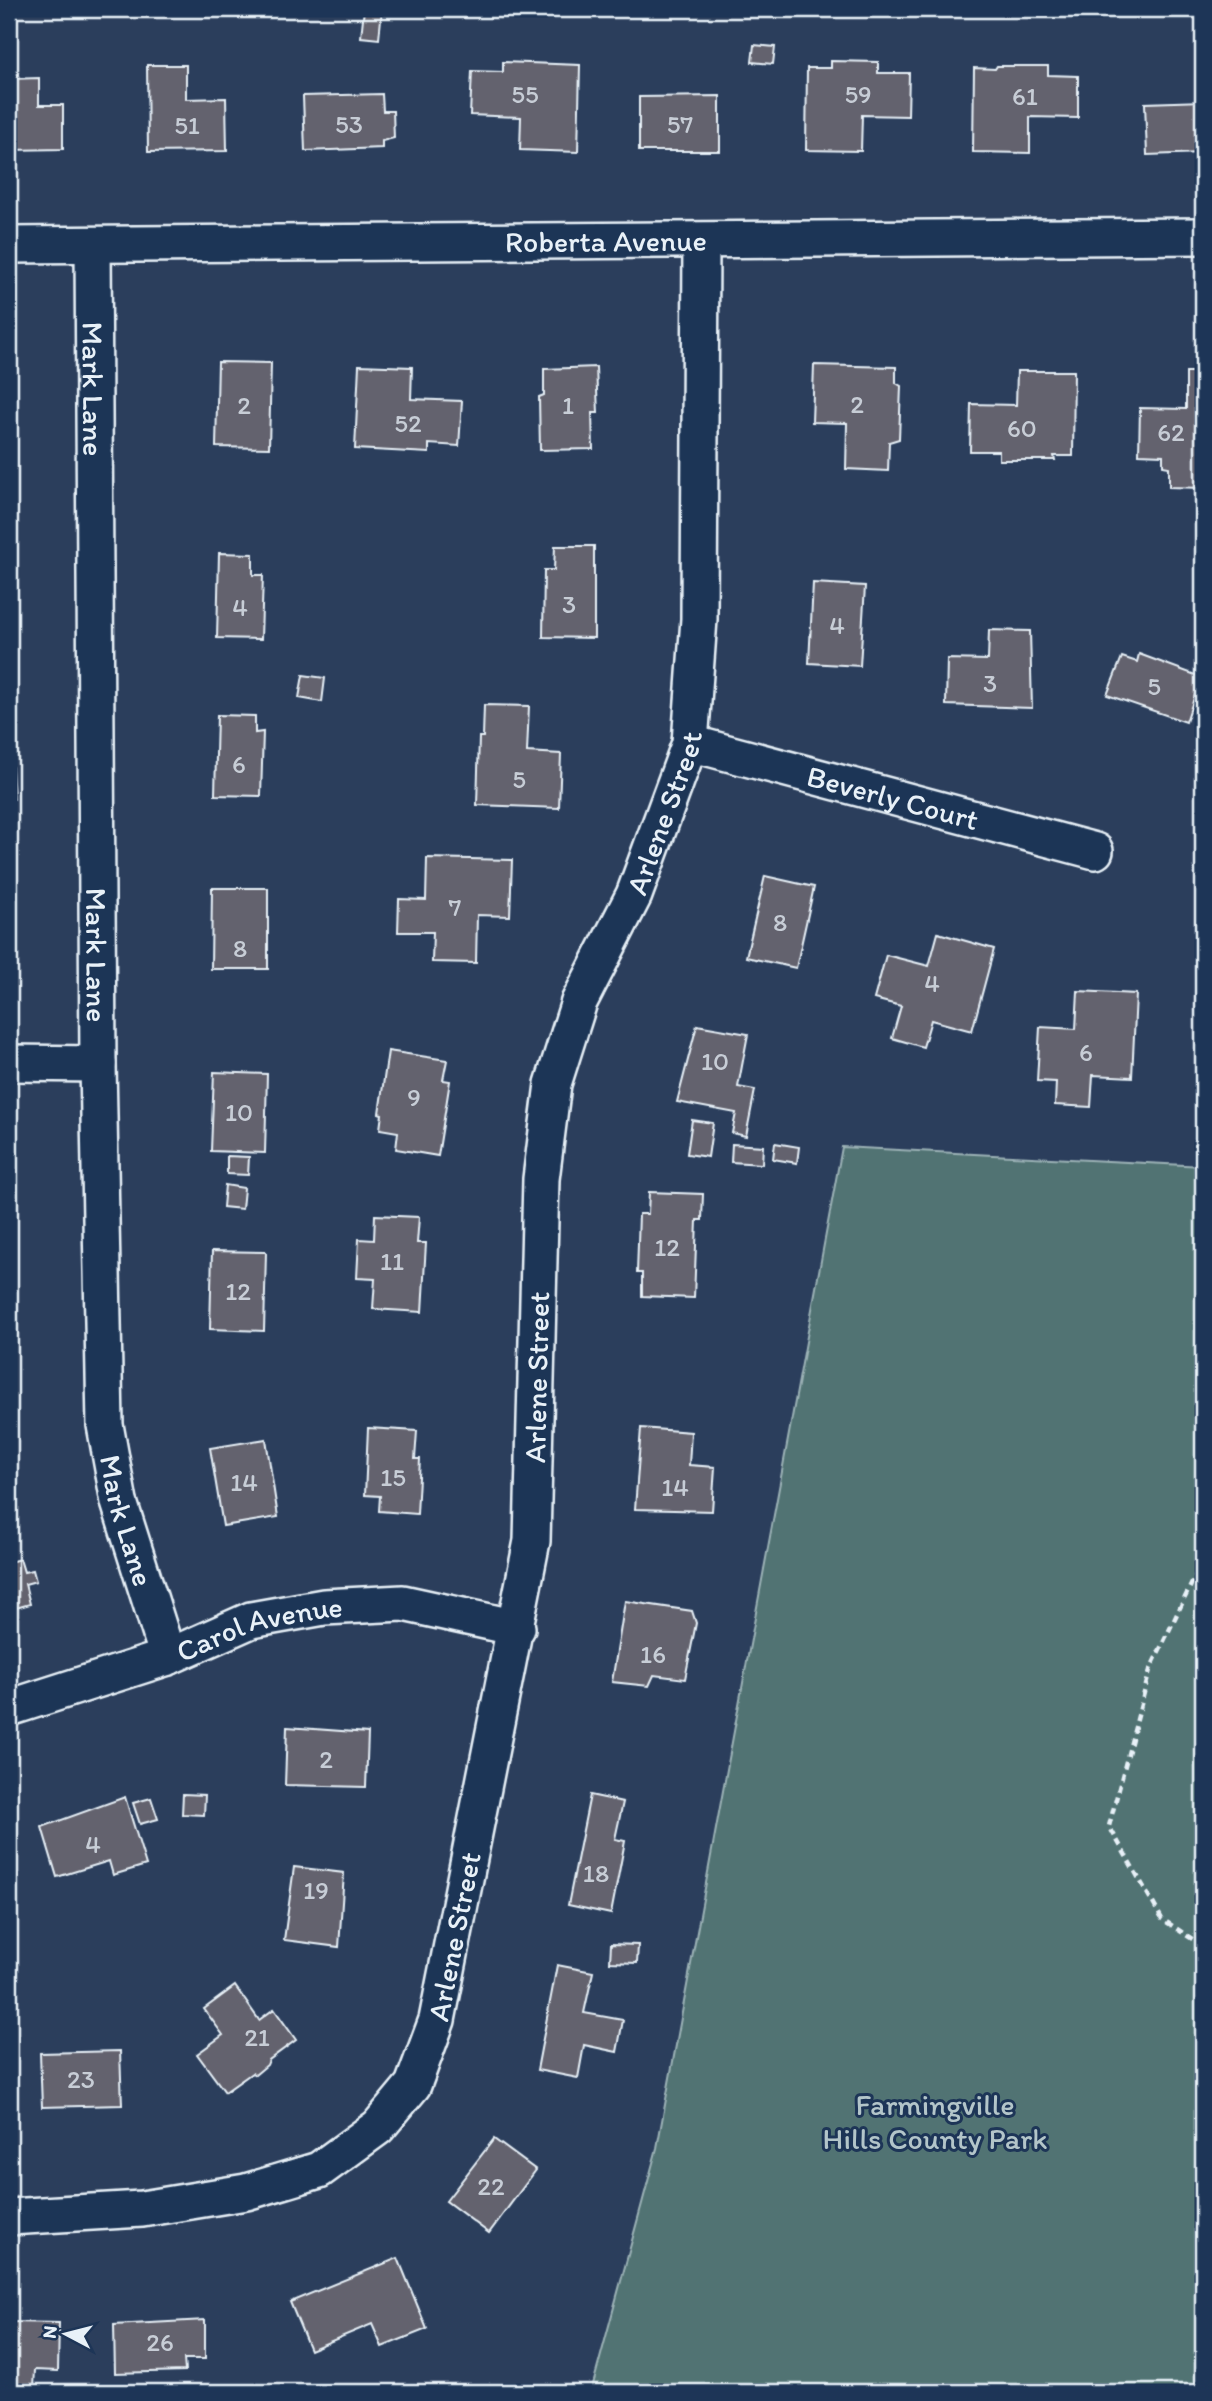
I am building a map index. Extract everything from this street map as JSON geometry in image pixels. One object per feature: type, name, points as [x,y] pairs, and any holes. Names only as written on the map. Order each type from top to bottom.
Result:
[{"type":"street","name":"Roberta Avenue","points":[[9,244],[701,242],[1203,236]]},
{"type":"street","name":"Arlene Street","points":[[9,2217],[142,2209],[246,2192],[319,2170],[378,2127],[413,2085],[437,2020],[517,1628],[532,1541],[541,1179],[553,1084],[579,1002],[635,895],[690,743],[699,619],[701,242]]},
{"type":"street","name":"Mark Lane","points":[[93,245],[98,1064],[105,1425],[119,1502],[168,1657]]},
{"type":"street","name":"Beverly Court","points":[[690,743],[1095,850]]},
{"type":"street","points":[[9,1063],[98,1064]]},
{"type":"street","name":"Carol Avenue","points":[[9,1708],[168,1657],[251,1620],[324,1608],[403,1603],[517,1628]]},
{"type":"path","points":[[1203,1560],[1150,1670],[1109,1826],[1162,1919],[1203,1946]]},
{"type":"green space","name":"Farmingville Hills County Park","points":[[842,1147],[1203,1166],[1203,2392],[591,2392],[657,2148]]},
{"type":"building","points":[[364,9],[382,9],[379,39],[361,37]]},
{"type":"building","points":[[754,45],[775,47],[773,64],[752,62]]},
{"type":"building","points":[[831,61],[878,62],[878,73],[909,73],[908,116],[862,115],[861,151],[806,150],[807,68],[831,68]]},
{"type":"building","points":[[503,62],[580,65],[578,152],[520,150],[521,117],[470,115],[472,71],[503,72]]},
{"type":"building","points":[[147,65],[186,65],[186,99],[226,98],[227,151],[148,152]]},
{"type":"building","points":[[997,66],[1048,66],[1048,75],[1078,76],[1078,118],[1030,117],[1030,153],[973,152],[974,68],[995,69]]},
{"type":"building","points":[[39,78],[39,105],[63,105],[63,149],[9,150],[9,79]]},
{"type":"building","points":[[382,94],[383,111],[393,111],[394,138],[382,141],[382,148],[305,151],[303,96]]},
{"type":"building","points":[[720,96],[720,151],[639,151],[639,97]]},
{"type":"building","points":[[1203,101],[1203,153],[1147,155],[1145,103]]},
{"type":"building","points":[[218,362],[271,363],[269,448],[216,447]]},
{"type":"building","points":[[359,365],[412,367],[411,399],[462,401],[459,446],[429,444],[429,453],[355,449]]},
{"type":"building","points":[[814,365],[896,367],[896,383],[901,386],[899,439],[889,442],[888,471],[846,469],[847,423],[812,422]]},
{"type":"building","points":[[596,367],[598,413],[592,413],[593,449],[540,450],[539,397],[544,395],[544,369]]},
{"type":"building","points":[[1017,371],[1074,371],[1073,456],[1054,456],[1055,460],[999,460],[999,451],[970,451],[971,404],[1016,405]]},
{"type":"building","points":[[1186,372],[1203,372],[1203,488],[1169,487],[1169,467],[1163,466],[1163,455],[1139,454],[1140,408],[1186,409]]},
{"type":"building","points":[[555,546],[594,546],[594,638],[543,637],[544,570],[554,570]]},
{"type":"building","points":[[11,552],[10,641],[9,641]]},
{"type":"building","points":[[219,553],[253,554],[253,575],[263,575],[261,639],[217,638]]},
{"type":"building","points":[[813,583],[865,586],[860,666],[809,663]]},
{"type":"building","points":[[989,630],[1030,631],[1032,708],[946,705],[947,659],[988,660]]},
{"type":"building","points":[[1139,654],[1201,677],[1186,722],[1107,695],[1122,657],[1137,662]]},
{"type":"building","points":[[303,675],[325,678],[322,702],[299,698]]},
{"type":"building","points":[[484,705],[529,706],[527,752],[561,754],[559,808],[477,805],[479,737],[483,737]]},
{"type":"building","points":[[217,715],[255,716],[255,733],[263,732],[261,796],[215,795]]},
{"type":"building","points":[[9,718],[14,799],[9,799]]},
{"type":"building","points":[[427,858],[512,860],[510,916],[477,915],[476,963],[432,962],[433,932],[398,932],[399,899],[426,900]]},
{"type":"building","points":[[765,876],[814,887],[796,968],[746,957]]},
{"type":"building","points":[[212,888],[268,888],[268,969],[211,969]]},
{"type":"building","points":[[938,933],[994,949],[972,1031],[931,1020],[923,1047],[892,1038],[901,1006],[874,999],[886,955],[929,966]]},
{"type":"building","points":[[1078,991],[1136,994],[1132,1077],[1093,1075],[1091,1107],[1055,1105],[1056,1082],[1037,1081],[1040,1027],[1076,1029]]},
{"type":"building","points":[[697,1025],[748,1034],[738,1087],[755,1090],[746,1136],[732,1133],[736,1113],[677,1102]]},
{"type":"building","points":[[388,1051],[447,1060],[443,1080],[450,1081],[438,1156],[396,1149],[398,1132],[380,1129],[382,1114],[379,1113]]},
{"type":"building","points":[[214,1072],[267,1074],[265,1153],[211,1151]]},
{"type":"building","points":[[692,1120],[713,1123],[708,1157],[687,1154]]},
{"type":"building","points":[[775,1143],[799,1147],[797,1163],[773,1159]]},
{"type":"building","points":[[732,1144],[763,1146],[762,1164],[731,1162]]},
{"type":"building","points":[[227,1156],[249,1157],[248,1175],[227,1174]]},
{"type":"building","points":[[225,1185],[244,1188],[242,1209],[223,1207]]},
{"type":"building","points":[[649,1192],[703,1194],[702,1220],[697,1220],[694,1298],[642,1296],[642,1273],[637,1273],[639,1214],[648,1214]]},
{"type":"building","points":[[375,1215],[419,1217],[417,1243],[426,1243],[422,1312],[373,1309],[375,1279],[357,1278],[359,1239],[374,1240]]},
{"type":"building","points":[[212,1251],[266,1252],[264,1331],[210,1329]]},
{"type":"building","points":[[368,1428],[417,1431],[415,1459],[420,1459],[417,1514],[379,1511],[380,1496],[365,1495]]},
{"type":"building","points":[[641,1428],[691,1432],[689,1465],[715,1467],[712,1511],[635,1509]]},
{"type":"building","points":[[266,1439],[278,1517],[223,1526],[210,1448]]},
{"type":"building","points":[[20,1559],[24,1572],[33,1570],[36,1581],[25,1584],[30,1604],[9,1610],[9,1562]]},
{"type":"building","points":[[625,1601],[692,1611],[696,1623],[685,1679],[654,1675],[649,1686],[612,1682]]},
{"type":"building","points":[[287,1727],[368,1733],[366,1787],[285,1785]]},
{"type":"building","points":[[183,1794],[205,1795],[204,1815],[182,1814]]},
{"type":"building","points":[[590,1795],[623,1802],[615,1839],[625,1841],[611,1914],[568,1905]]},
{"type":"building","points":[[125,1797],[146,1865],[113,1875],[109,1861],[57,1877],[42,1827]]},
{"type":"building","points":[[151,1798],[158,1819],[140,1824],[133,1803]]},
{"type":"building","points":[[294,1867],[344,1873],[339,1947],[284,1940]]},
{"type":"building","points":[[611,1944],[638,1945],[637,1963],[610,1962]]},
{"type":"building","points":[[557,1965],[593,1972],[584,2013],[623,2020],[617,2052],[584,2045],[578,2078],[537,2070]]},
{"type":"building","points":[[235,1986],[259,2020],[274,2009],[296,2040],[269,2060],[255,2075],[252,2073],[225,2092],[197,2054],[223,2035],[204,2009]]},
{"type":"building","points":[[120,2051],[122,2105],[42,2107],[40,2053]]},
{"type":"building","points":[[494,2139],[536,2170],[489,2233],[446,2201]]},
{"type":"building","points":[[398,2258],[427,2329],[382,2347],[372,2324],[310,2350],[290,2302]]},
{"type":"building","points":[[205,2320],[205,2359],[184,2359],[185,2371],[115,2373],[114,2325]]},
{"type":"building","points":[[9,2322],[59,2323],[58,2371],[35,2370],[34,2387],[9,2387]]}]
